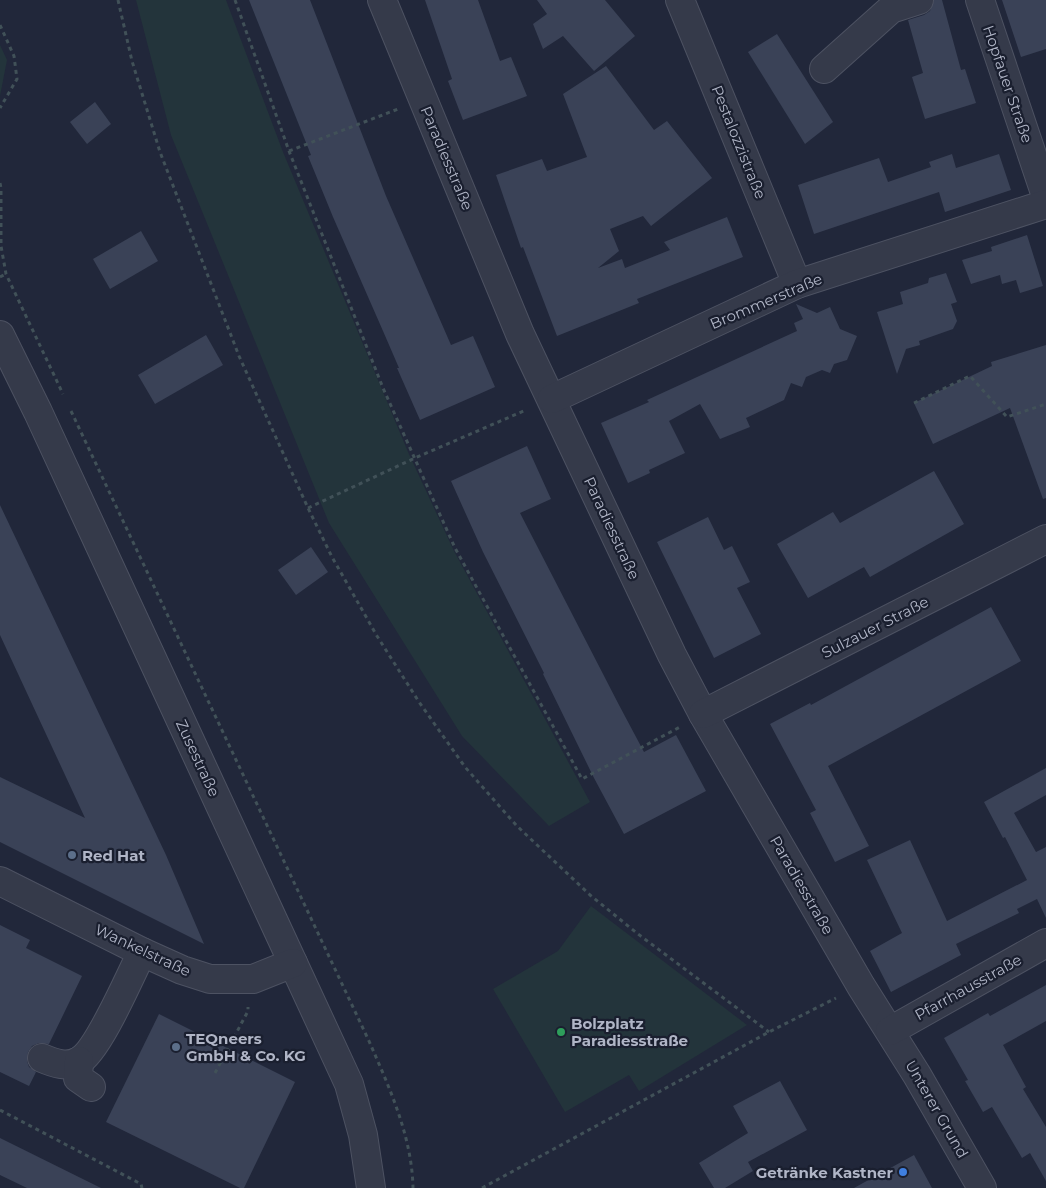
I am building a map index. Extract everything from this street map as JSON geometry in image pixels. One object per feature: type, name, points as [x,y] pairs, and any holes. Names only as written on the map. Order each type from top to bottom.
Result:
[{"type":"street","name":"Paradiesstraße","points":[[382,0],[520,334],[672,655],[703,714],[861,986],[890,1031]]},
{"type":"street","name":"Pestalozzistraße","points":[[680,0],[797,284]]},
{"type":"street","points":[[824,69],[891,9],[919,0]]},
{"type":"street","name":"Hopfauer Straße","points":[[980,0],[1046,196]]},
{"type":"street","name":"Brommerstraße","points":[[552,399],[797,284],[1046,204]]},
{"type":"street","name":"Zusestraße","points":[[0,335],[38,412],[349,1084],[363,1135],[372,1188]]},
{"type":"street","name":"Sulzauer Straße","points":[[703,714],[1046,539]]},
{"type":"street","name":"Wankelstraße","points":[[0,881],[142,952],[182,970],[210,979],[253,979],[293,963]]},
{"type":"street","name":"Pfarrhausstraße","points":[[890,1031],[1046,943]]},
{"type":"street","points":[[42,1058],[59,1065],[79,1061],[97,1041],[142,952]]},
{"type":"street","name":"Unterer Grund","points":[[890,1031],[982,1188]]},
{"type":"street","points":[[79,1061],[78,1078],[91,1087]]},
{"type":"path","points":[[118,0],[132,61],[160,152],[239,356],[332,557],[377,636],[419,702],[465,768],[517,826],[590,896],[769,1032]]},
{"type":"path","points":[[235,0],[289,151],[383,388],[455,548],[582,779],[703,714]]},
{"type":"path","points":[[0,25],[14,56],[17,79],[0,108]]},
{"type":"path","points":[[289,151],[422,100]]},
{"type":"path","points":[[0,183],[2,188],[1,246],[6,274],[66,401]]},
{"type":"path","points":[[0,277],[6,274]]},
{"type":"path","points":[[914,403],[970,376],[1007,418],[1046,404]]},
{"type":"path","points":[[308,508],[415,458],[552,399]]},
{"type":"path","points":[[70,410],[369,1040],[397,1106],[413,1169],[413,1188]]},
{"type":"path","points":[[215,1073],[248,1011],[253,979]]},
{"type":"path","points":[[482,1188],[769,1032],[861,986]]},
{"type":"path","points":[[0,1110],[141,1184],[142,1188]]},
{"type":"shaded area","points":[[136,0],[226,0],[283,152],[408,452],[454,551],[590,802],[549,826],[462,736],[329,523],[171,135]]},
{"type":"shaded area","points":[[0,45],[7,60],[0,96]]},
{"type":"shaded area","points":[[591,906],[747,1025],[639,1091],[629,1075],[565,1112],[493,989],[558,951]]},
{"type":"building","points":[[249,0],[310,0],[386,196],[451,345],[473,336],[495,387],[420,420],[308,156],[311,155]]},
{"type":"building","points":[[425,0],[478,0],[500,61],[511,57],[527,96],[463,120],[448,81],[452,79]]},
{"type":"building","points":[[537,0],[605,0],[635,36],[594,71],[563,36],[543,49],[533,24],[547,14]]},
{"type":"building","points":[[934,0],[942,0],[961,70],[965,69],[976,103],[925,119],[912,77],[923,73],[908,20],[930,11]]},
{"type":"building","points":[[1002,0],[1046,0],[1046,49],[1021,57]]},
{"type":"building","points":[[777,34],[833,122],[805,144],[748,52]]},
{"type":"building","points":[[606,66],[654,130],[667,121],[712,178],[651,226],[643,216],[610,229],[619,251],[598,268],[622,259],[625,268],[670,250],[664,242],[727,217],[743,257],[637,299],[639,303],[557,336],[523,247],[521,248],[496,175],[542,159],[547,171],[587,157],[563,94]]},
{"type":"building","points":[[95,102],[111,124],[87,144],[70,122]]},
{"type":"building","points":[[952,154],[956,168],[999,154],[1011,190],[945,212],[939,192],[814,234],[798,185],[879,158],[888,182],[931,167],[929,162]]},
{"type":"building","points":[[141,231],[158,261],[110,289],[93,259]]},
{"type":"building","points":[[1027,235],[1043,286],[1020,293],[1016,280],[1002,284],[1000,275],[971,284],[962,260],[992,251],[991,247]]},
{"type":"building","points":[[946,273],[957,302],[951,304],[957,321],[953,329],[919,341],[920,345],[906,349],[897,374],[877,312],[903,304],[900,292],[928,283],[929,278]]},
{"type":"building","points":[[796,304],[817,313],[830,307],[840,329],[857,336],[847,360],[834,364],[830,373],[822,370],[806,377],[802,387],[791,383],[784,400],[746,418],[750,427],[720,439],[700,404],[669,421],[685,453],[649,470],[650,473],[628,483],[601,423],[797,331],[794,323],[803,319]]},
{"type":"building","points":[[206,335],[223,365],[155,404],[138,375]]},
{"type":"building","points":[[1046,345],[1046,498],[1043,499],[1010,408],[933,444],[914,403],[992,366],[991,362]]},
{"type":"building","points":[[527,446],[551,499],[520,513],[619,705],[644,752],[676,735],[706,791],[624,834],[594,778],[483,552],[451,481]]},
{"type":"building","points":[[934,471],[964,524],[870,577],[864,567],[808,598],[777,544],[833,512],[840,523]]},
{"type":"building","points":[[0,505],[166,855],[204,944],[0,842],[0,777],[85,818],[0,635]]},
{"type":"building","points":[[708,517],[724,550],[732,546],[750,582],[737,588],[761,634],[714,658],[657,542]]},
{"type":"building","points":[[311,547],[328,572],[296,595],[278,570]]},
{"type":"building","points":[[991,607],[1021,661],[828,766],[869,846],[835,862],[810,813],[816,810],[770,724],[810,703],[811,705]]},
{"type":"building","points":[[1046,768],[1046,795],[1014,813],[1036,852],[1046,847],[1046,918],[1037,899],[1017,909],[1019,913],[956,944],[961,955],[891,992],[870,951],[902,933],[867,860],[910,840],[947,921],[1027,880],[984,802]]},
{"type":"building","points":[[0,925],[30,940],[26,948],[82,976],[49,1044],[39,1043],[32,1046],[28,1052],[27,1061],[29,1067],[36,1072],[29,1086],[0,1072]]},
{"type":"building","points":[[1046,985],[1046,1021],[1003,1045],[1026,1087],[1023,1089],[1046,1127],[1046,1181],[1030,1153],[1022,1158],[992,1107],[983,1112],[965,1081],[968,1080],[944,1038],[988,1013],[990,1016]]},
{"type":"building","points":[[159,1014],[295,1082],[244,1188],[240,1188],[106,1122]]},
{"type":"building","points":[[780,1081],[807,1130],[748,1162],[753,1171],[725,1188],[714,1188],[699,1163],[748,1133],[733,1106]]},
{"type":"building","points":[[0,1138],[101,1188],[27,1188],[0,1175]]},
{"type":"building","name":"Getränke Kastner","points":[[914,1155],[932,1188],[854,1188]]},
{"type":"place","name":"Red Hat","points":[[72,855]]},
{"type":"place","name":"Bolzplatz Paradiesstraße","points":[[561,1032]]},
{"type":"place","name":"TEQneers GmbH & Co. KG","points":[[176,1047]]},
{"type":"place","name":"Getränke Kastner","points":[[903,1172]]}]
